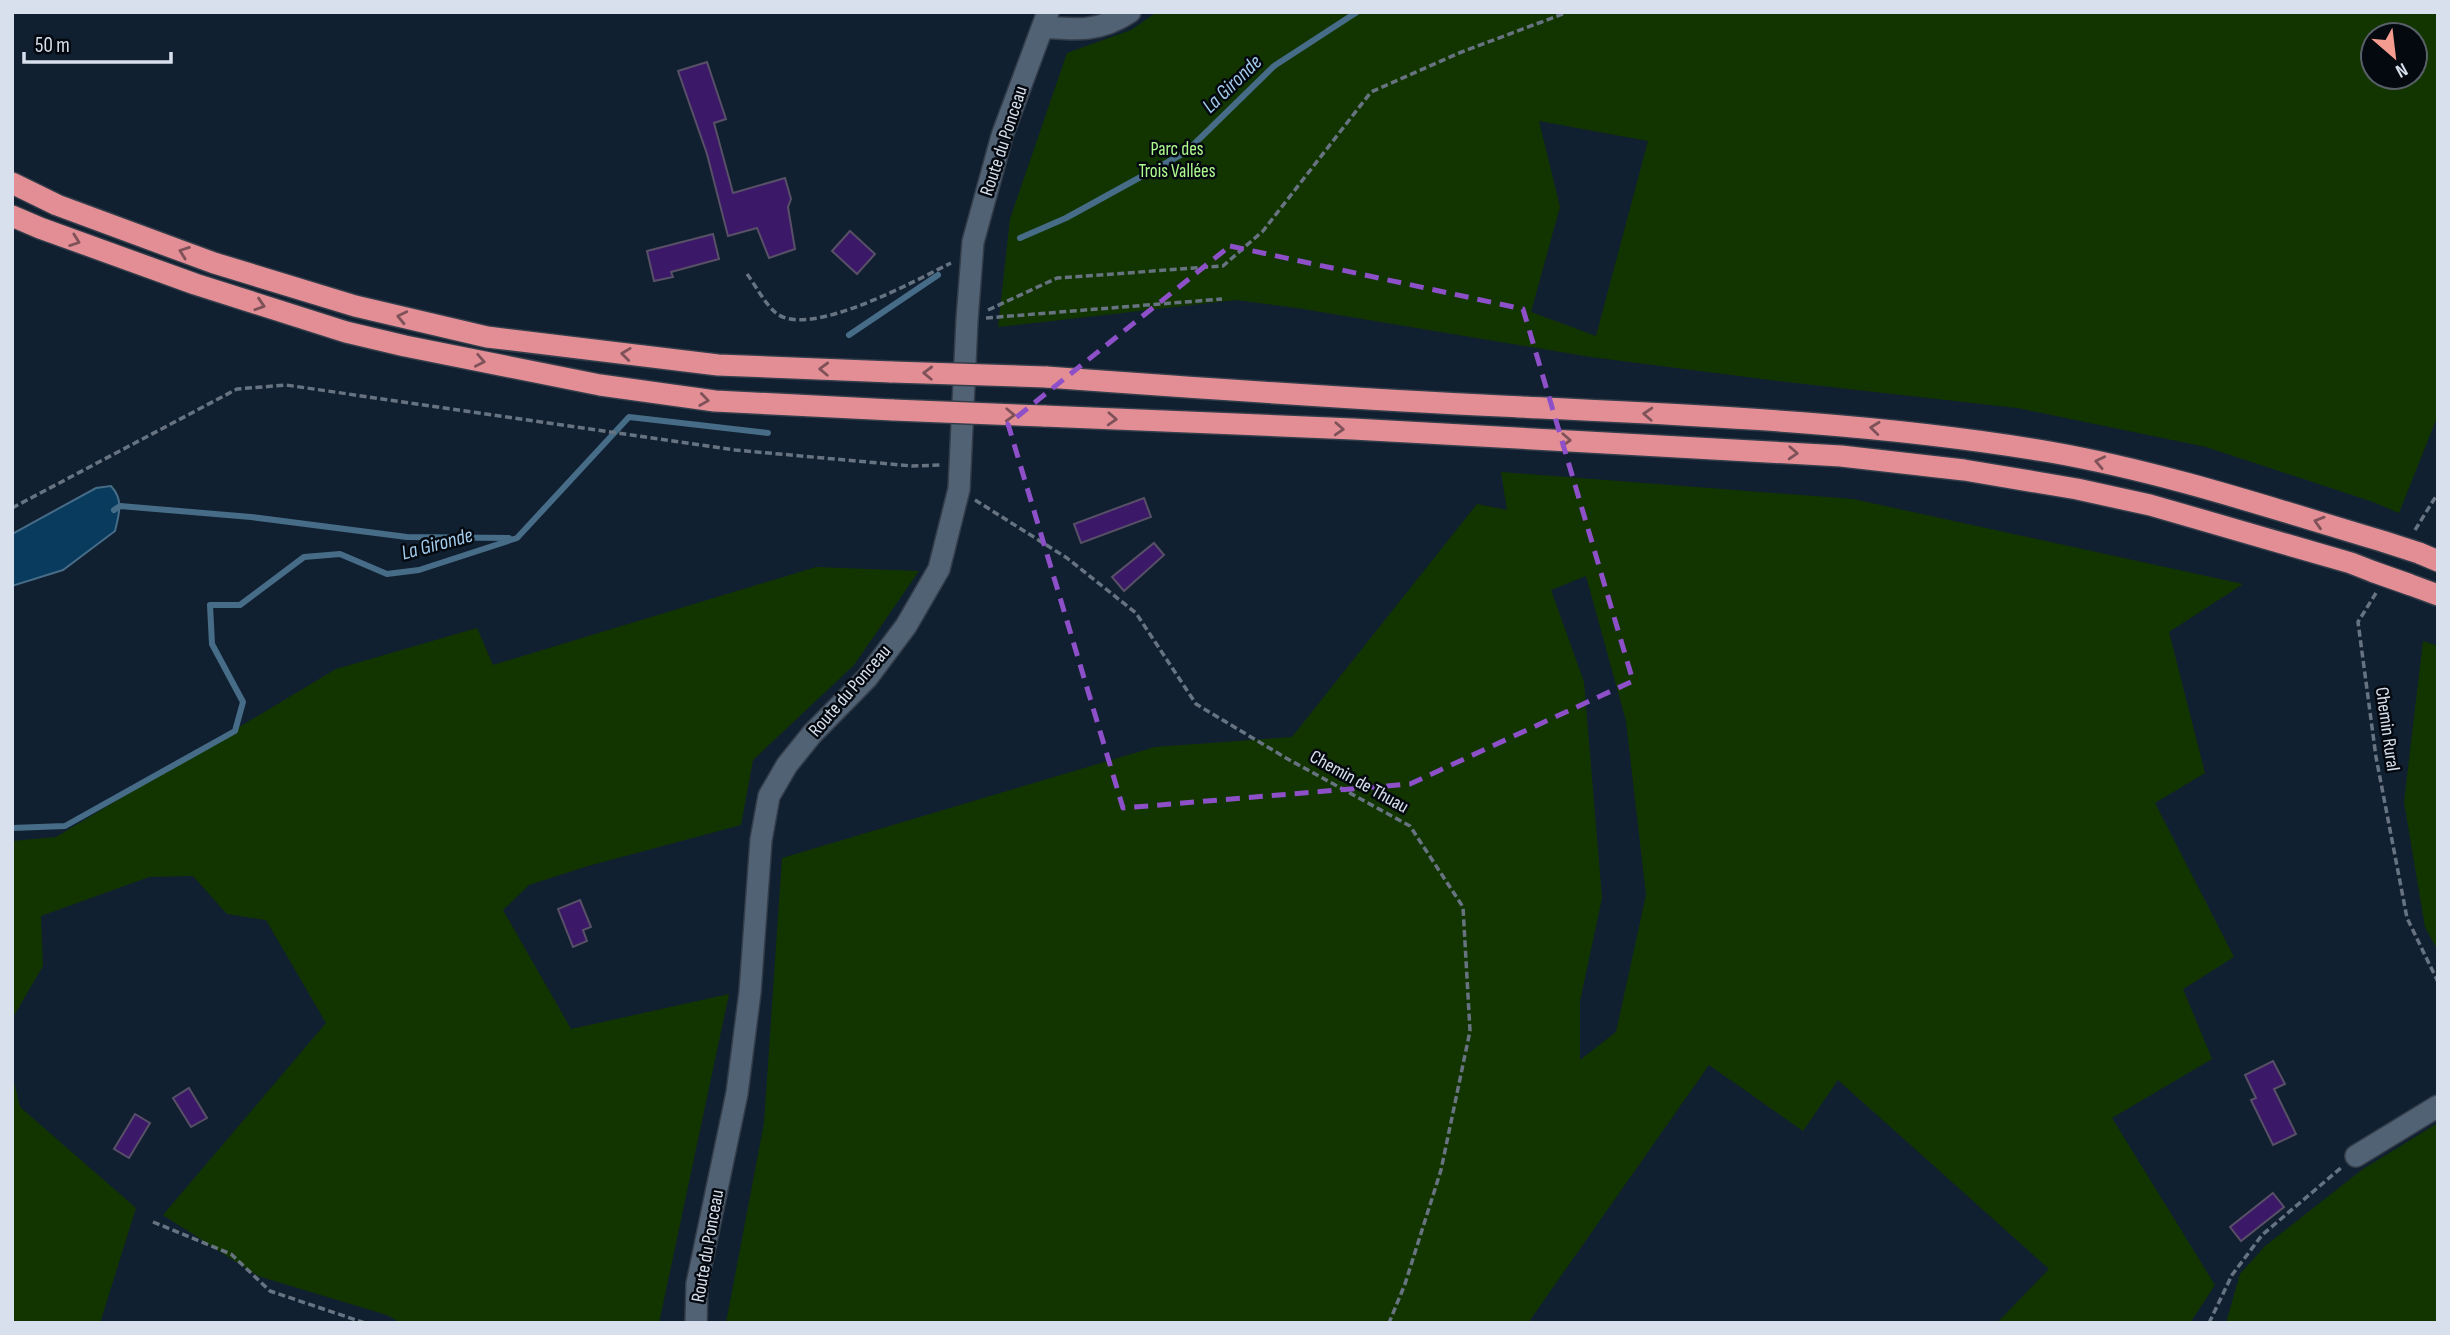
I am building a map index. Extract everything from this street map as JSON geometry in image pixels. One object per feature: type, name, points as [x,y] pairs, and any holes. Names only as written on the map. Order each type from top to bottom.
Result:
[{"type":"highway","points":[[12,183],[57,205],[214,263],[355,306],[487,337],[718,365],[1046,377],[1356,399],[1831,424],[1943,436],[2051,452],[2159,474],[2422,551]]},
{"type":"highway","points":[[12,216],[195,284],[346,332],[600,385],[715,401],[1841,456],[1937,467],[2077,489],[2150,505],[2351,563],[2377,580],[2408,584],[2438,595]]},
{"type":"street","points":[[1046,20],[1084,30],[1123,17],[1130,12]]},
{"type":"street","name":"Route du Ponceau","points":[[696,1323],[697,1284],[737,1093],[750,992],[761,840],[769,796],[787,765],[811,734],[867,678],[906,626],[939,569],[959,489],[973,242],[1002,136],[1046,20]]},
{"type":"street","points":[[2356,1156],[2438,1106]]},
{"type":"path","points":[[967,320],[1057,278],[1223,266],[1263,231],[1371,92],[1459,53],[1568,12]]},
{"type":"path","points":[[747,274],[777,314],[798,320],[847,312],[972,253]]},
{"type":"path","points":[[967,320],[1222,299]]},
{"type":"path","points":[[12,508],[237,388],[286,385],[735,450],[912,466],[961,465]]},
{"type":"path","name":"Chemin de Thuau","points":[[959,489],[1067,558],[1136,613],[1196,704],[1286,758],[1410,826],[1463,906],[1470,1031],[1441,1170],[1405,1284],[1389,1323]]},
{"type":"path","points":[[2422,551],[2438,493]]},
{"type":"path","name":"Chemin Rural","points":[[2377,580],[2358,622],[2376,757],[2407,918],[2438,982]]},
{"type":"path","points":[[2209,1323],[2232,1275],[2262,1235],[2356,1156]]},
{"type":"path","points":[[153,1222],[231,1254],[270,1291],[365,1323]]},
{"type":"highlighted area","points":[[1230,246],[1523,309],[1633,681],[1410,784],[1123,808],[1008,424]]},
{"type":"green space","name":"Parc des Trois Vallées","points":[[1157,12],[2438,12],[2438,415],[2399,513],[2206,447],[2017,408],[1591,357],[1236,300],[998,327],[1010,219],[1067,53],[1131,30]],"holes":[[[1539,121],[1648,141],[1596,336],[1531,312],[1560,207]]]},
{"type":"green space","points":[[1501,472],[1853,499],[2243,584],[2169,632],[2205,773],[2155,803],[2234,957],[2183,989],[2212,1059],[2112,1118],[2215,1285],[2190,1323],[1997,1323],[2049,1269],[1838,1080],[1803,1131],[1709,1065],[1528,1323],[726,1323],[764,1123],[782,858],[1155,747],[1292,737],[1477,504],[1507,510]],"holes":[[[1586,576],[1626,721],[1646,895],[1616,1032],[1580,1060],[1580,1001],[1602,898],[1584,682],[1551,590]]]},
{"type":"green space","points":[[816,567],[919,571],[854,665],[753,760],[741,825],[588,866],[529,885],[503,910],[571,1029],[729,994],[659,1323],[401,1323],[387,1315],[258,1276],[163,1215],[326,1023],[266,920],[227,914],[193,876],[149,877],[41,916],[43,966],[12,1019],[12,841],[56,837],[336,669],[477,628],[493,665]]},
{"type":"green space","points":[[2423,641],[2438,646],[2438,951],[2425,927],[2404,802]]},
{"type":"green space","points":[[12,1074],[20,1107],[136,1208],[100,1323],[12,1323]]},
{"type":"green space","points":[[2438,1123],[2438,1323],[2226,1323],[2240,1274],[2265,1246],[2363,1169]]},
{"type":"water","points":[[111,486],[119,502],[115,531],[63,570],[12,586],[12,534],[96,488]]},
{"type":"building","points":[[707,62],[726,119],[714,123],[733,193],[785,178],[791,199],[788,207],[795,249],[769,258],[757,228],[728,236],[707,154],[678,71]]},
{"type":"building","points":[[850,231],[875,254],[857,274],[832,251]]},
{"type":"building","points":[[713,234],[719,259],[671,272],[673,277],[654,281],[647,251]]},
{"type":"building","points":[[1144,498],[1151,517],[1081,543],[1074,524]]},
{"type":"building","points":[[1154,543],[1164,555],[1124,591],[1112,577]]},
{"type":"building","points":[[580,900],[591,927],[583,930],[587,941],[573,947],[558,909]]},
{"type":"building","points":[[2273,1061],[2285,1084],[2274,1089],[2296,1134],[2273,1145],[2251,1100],[2256,1098],[2245,1075]]},
{"type":"building","points":[[189,1088],[207,1118],[191,1127],[173,1098]]},
{"type":"building","points":[[135,1114],[150,1123],[129,1158],[114,1149]]},
{"type":"building","points":[[2273,1193],[2284,1207],[2241,1241],[2230,1227]]},
{"type":"waterway","name":"La Gironde","points":[[1020,238],[1066,218],[1186,152],[1274,66],[1357,12]]},
{"type":"waterway","name":"La Gironde","points":[[849,335],[938,275]]},
{"type":"waterway","name":"La Gironde","points":[[12,828],[65,826],[235,731],[243,702],[212,644],[210,605],[240,605],[304,557],[340,554],[387,574],[419,570],[517,538],[629,417],[768,433]]},
{"type":"waterway","points":[[114,510],[120,506],[251,517],[407,537],[509,538]]}]
